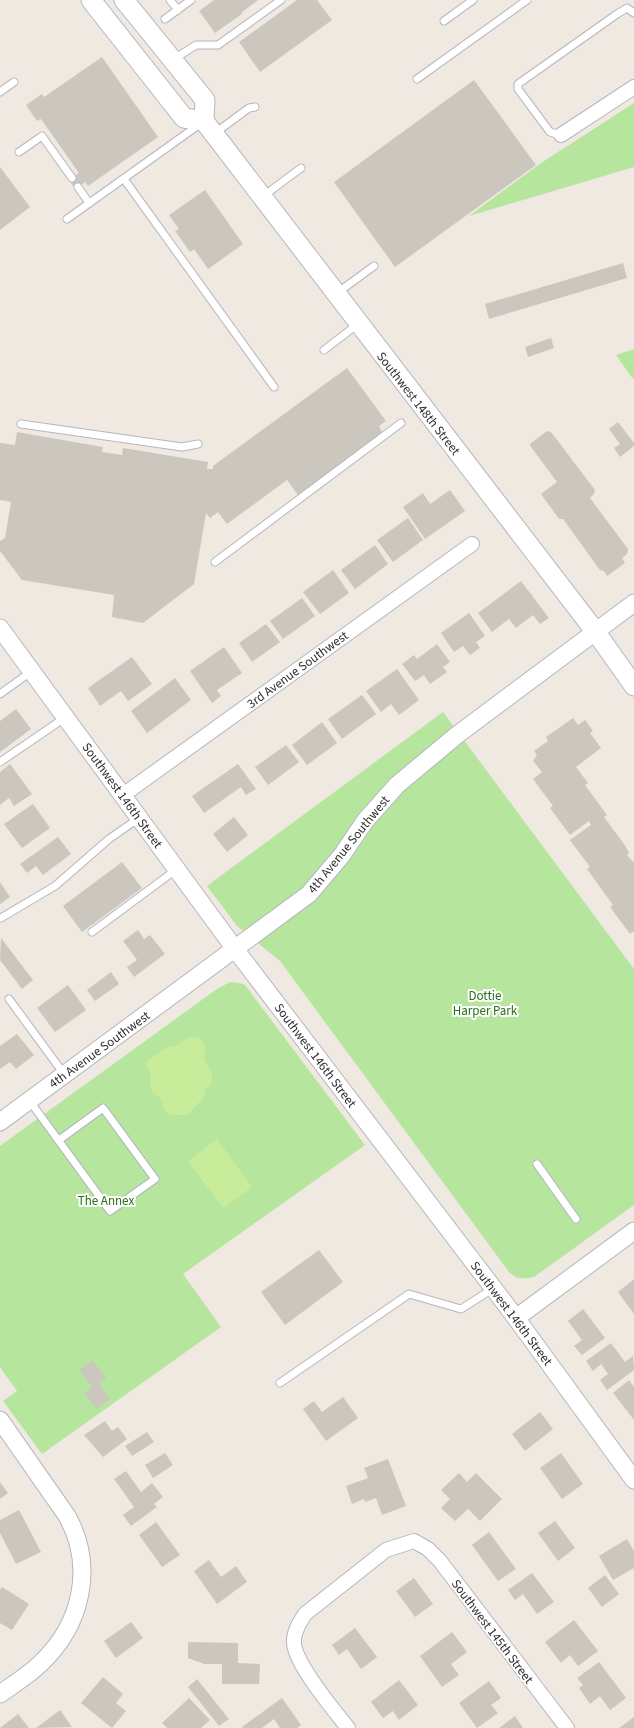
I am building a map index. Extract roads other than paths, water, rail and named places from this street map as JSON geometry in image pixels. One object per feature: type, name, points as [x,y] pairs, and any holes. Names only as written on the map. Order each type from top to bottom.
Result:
[{"type":"main road","points":[[91,0],[184,118],[209,128],[205,100],[124,0]]},
{"type":"main road","name":"Southwest 148th Street","points":[[209,128],[595,631],[634,686]]},
{"type":"street","points":[[561,135],[634,87]]},
{"type":"street","name":"3rd Avenue Southwest","points":[[123,795],[472,544]]},
{"type":"street","name":"4th Avenue Southwest","points":[[0,1122],[309,894],[342,855],[365,821],[397,785],[458,735],[634,603]]},
{"type":"street","name":"Southwest 146th Street","points":[[0,628],[235,949],[494,1288],[634,1480]]},
{"type":"street","points":[[516,1318],[634,1231]]},
{"type":"street","points":[[0,1420],[67,1516],[79,1543],[82,1561],[81,1588],[77,1603],[63,1637],[52,1651],[26,1676],[0,1694]]},
{"type":"street","name":"Southwest 145th Street","points":[[348,1728],[297,1657],[293,1640],[297,1626],[305,1614],[386,1550],[414,1541],[428,1549],[440,1561],[567,1728]]},
{"type":"lane","points":[[170,0],[178,10]]},
{"type":"lane","points":[[165,19],[191,0]]},
{"type":"lane","points":[[172,60],[196,45],[218,45],[281,0]]},
{"type":"lane","points":[[444,22],[473,0]]},
{"type":"lane","points":[[418,79],[527,0]]},
{"type":"lane","points":[[561,135],[550,132],[518,90],[518,84],[616,14],[627,8],[634,13]]},
{"type":"lane","points":[[0,92],[14,82]]},
{"type":"lane","points":[[67,219],[124,179],[209,128],[249,108],[255,107]]},
{"type":"lane","points":[[19,152],[42,136],[72,178]]},
{"type":"lane","points":[[262,197],[301,168]]},
{"type":"lane","points":[[124,179],[274,387]]},
{"type":"lane","points":[[78,187],[90,203]]},
{"type":"lane","points":[[336,294],[374,266]]},
{"type":"lane","points":[[324,350],[359,324]]},
{"type":"lane","points":[[215,562],[401,423]]},
{"type":"lane","points":[[21,424],[182,447],[198,444]]},
{"type":"lane","points":[[0,694],[32,671]]},
{"type":"lane","points":[[0,762],[66,717]]},
{"type":"lane","points":[[1,918],[55,886],[109,839],[139,818]]},
{"type":"lane","points":[[92,932],[177,869]]},
{"type":"lane","points":[[9,999],[64,1074]]},
{"type":"lane","points":[[29,1100],[110,1211],[155,1179],[103,1108],[59,1140]]},
{"type":"lane","points":[[537,1164],[576,1219]]},
{"type":"lane","points":[[280,1383],[408,1294],[461,1309],[494,1288]]},
{"type":"park label","name":"Dottie Harper Park","points":[[485,1002]]},
{"type":"park label","name":"The Annex","points":[[106,1200]]}]
